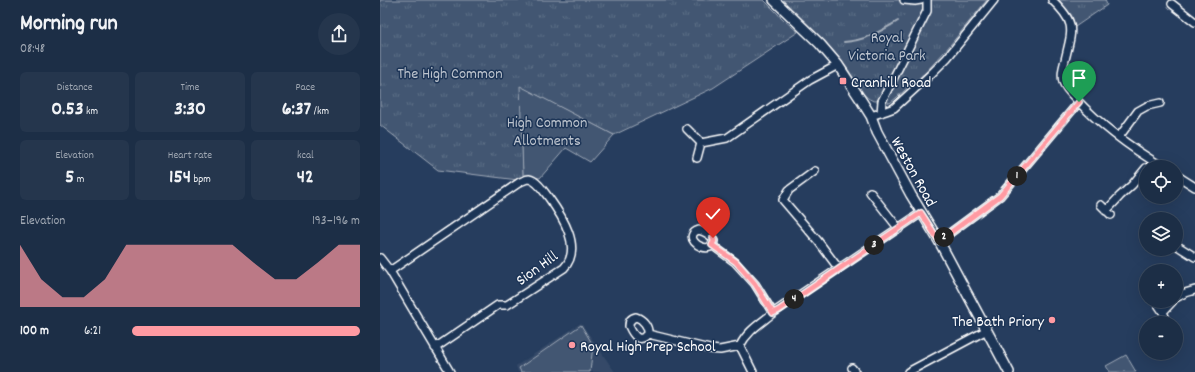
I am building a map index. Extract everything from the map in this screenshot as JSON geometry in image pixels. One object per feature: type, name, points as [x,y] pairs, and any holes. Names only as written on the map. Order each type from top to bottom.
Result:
[{"type":"street","name":"Weston Road","points":[[774,0],[820,44],[838,65],[862,100],[871,116],[877,132],[921,213],[939,241],[1009,372]]},
{"type":"street","points":[[904,0],[921,0]]},
{"type":"street","points":[[881,113],[882,101],[927,11],[927,0]]},
{"type":"street","points":[[871,116],[894,108],[931,74],[947,58],[994,0]]},
{"type":"street","points":[[1052,0],[1065,14],[1070,23],[1071,37],[1062,73],[1063,83],[1067,90],[1098,121],[1152,160]]},
{"type":"street","points":[[1172,4],[1195,22]]},
{"type":"street","points":[[701,143],[727,138],[810,80],[838,65]]},
{"type":"street","points":[[939,241],[1000,196],[1079,102]]},
{"type":"street","points":[[1119,137],[1138,111],[1146,106],[1160,103]]},
{"type":"street","points":[[688,129],[701,143]]},
{"type":"street","points":[[697,158],[701,143]]},
{"type":"street","points":[[816,171],[789,190],[780,201],[818,241],[839,269]]},
{"type":"street","points":[[1106,210],[1132,185],[1139,176]]},
{"type":"street","name":"Sion Hill","points":[[390,271],[520,182],[530,179],[533,181],[543,190],[560,213],[571,241],[571,256],[567,265],[507,305],[498,305],[435,348]]},
{"type":"street","points":[[1183,179],[1195,187]]},
{"type":"street","points":[[870,192],[898,229]]},
{"type":"street","points":[[648,334],[710,349],[720,350],[740,346],[746,336],[773,313],[921,213]]},
{"type":"street","points":[[712,245],[736,262],[760,290],[773,313]]},
{"type":"street","points":[[1183,249],[1195,257]]},
{"type":"street","points":[[380,258],[390,271],[450,372]]},
{"type":"street","points":[[1183,294],[1195,290]]},
{"type":"street","points":[[1160,308],[1165,316],[1169,308]]},
{"type":"street","points":[[908,372],[987,330]]},
{"type":"street","points":[[740,346],[753,372]]},
{"type":"street","points":[[444,364],[444,372]]},
{"type":"shaded area","name":"Royal High Prep School","points":[[581,323],[615,372],[518,372],[516,366]]},
{"type":"green space","name":"The High Common","points":[[380,0],[764,0],[798,32],[713,88],[614,135],[520,86],[523,176],[518,180],[438,170],[380,125]]},
{"type":"green space","name":"Royal Victoria Park","points":[[783,0],[987,0],[925,73],[890,103],[879,98],[877,101],[867,98],[833,50]]},
{"type":"green space","points":[[1059,0],[1105,0],[1107,5],[1075,27],[1072,16]]},
{"type":"green space","name":"High Common Allotments","points":[[519,85],[614,135],[590,162],[566,148],[540,178],[523,176]]},
{"type":"green space","name":"Royal High Prep School","points":[[581,325],[593,345],[590,372],[521,372],[519,368]]},
{"type":"green space","points":[[1126,355],[1136,372],[1110,372],[1106,366]]},
{"type":"waterway","points":[[844,42],[866,38],[898,21]]},
{"type":"place","name":"Cranhill Road","points":[[843,81]]},
{"type":"place","name":"The Bath Priory","points":[[1052,320]]},
{"type":"place","name":"Royal High Prep School","points":[[572,345]]},
{"type":"route","points":[[713,238],[714,241],[712,245],[736,262],[760,290],[773,313],[921,213],[939,241],[1000,196],[1079,102]]}]
